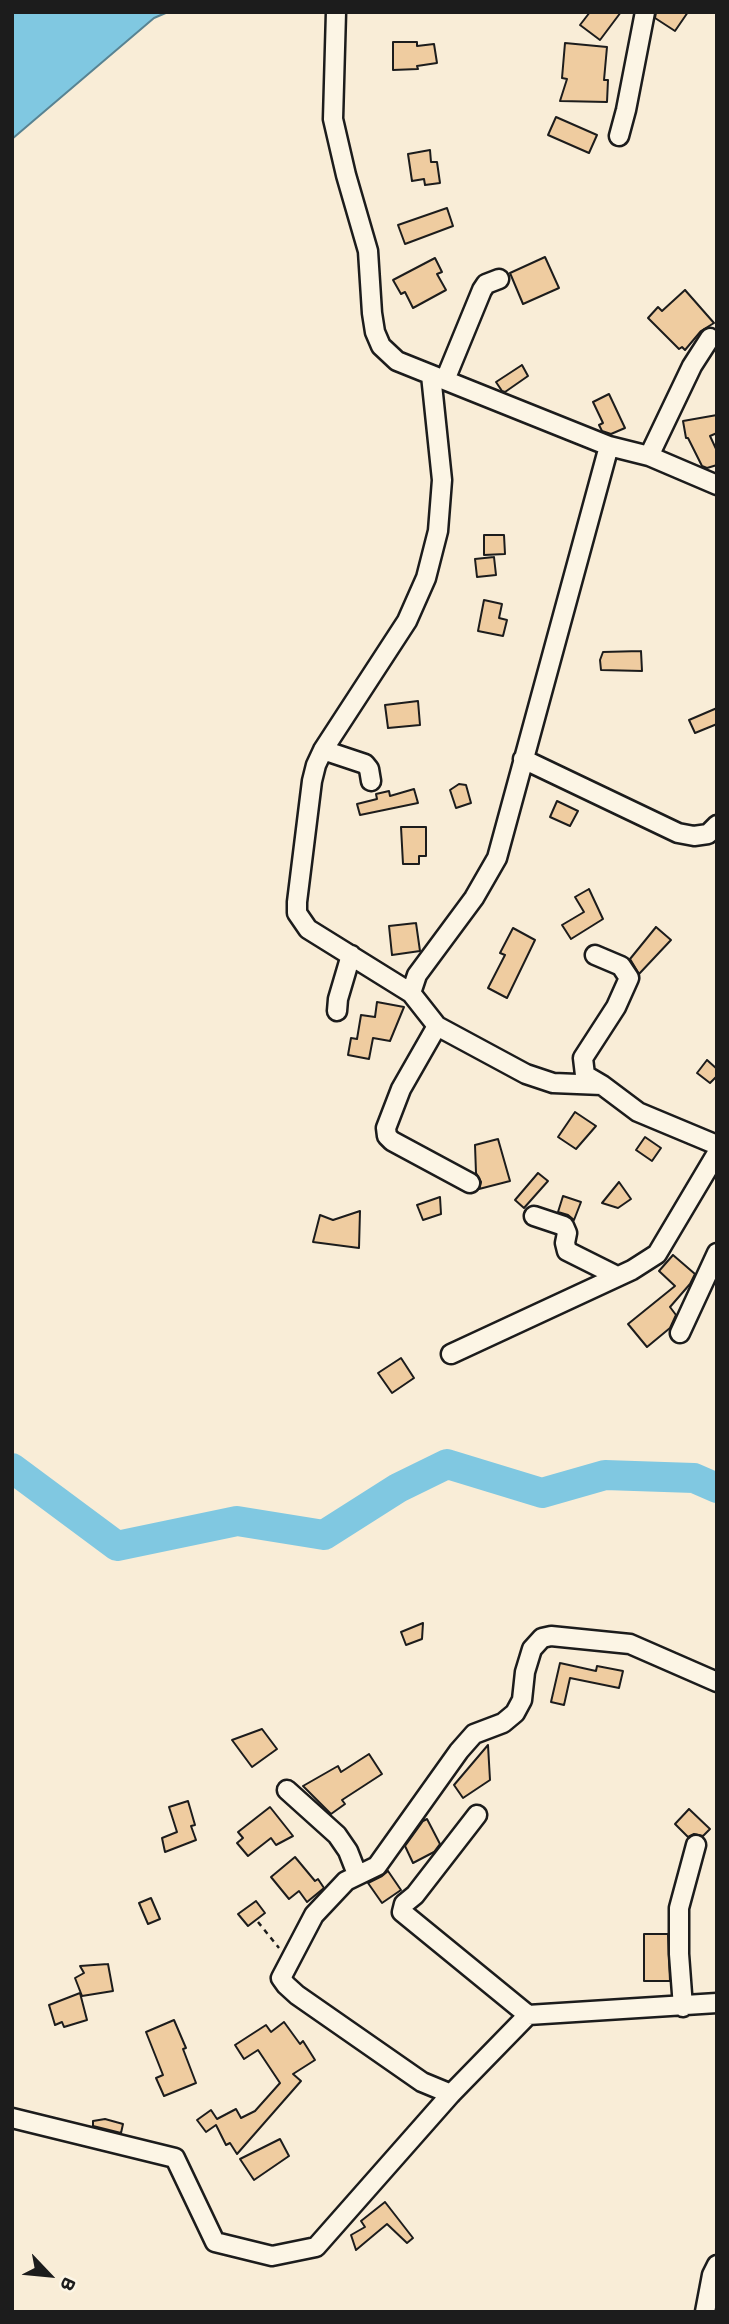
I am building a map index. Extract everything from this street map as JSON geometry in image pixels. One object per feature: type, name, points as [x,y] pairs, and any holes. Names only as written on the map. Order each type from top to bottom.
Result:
[{"type":"street","points":[[336,12],[333,119],[368,251],[372,313],[375,332],[381,346],[397,361],[608,446],[649,456],[717,485]]},
{"type":"street","points":[[619,136],[645,12]]},
{"type":"street","points":[[499,279],[486,284],[478,296],[438,377],[442,480],[438,531],[426,578],[407,621],[323,750],[312,782],[298,913],[308,929],[411,993],[437,1026],[540,1080],[602,1085]]},
{"type":"street","points":[[649,456],[692,366],[710,338]]},
{"type":"street","points":[[411,993],[417,975],[474,898],[497,858],[608,446]]},
{"type":"street","points":[[323,750],[365,764],[369,769],[371,781]]},
{"type":"street","points":[[523,759],[678,833],[694,836],[708,834],[717,825]]},
{"type":"street","points":[[337,1011],[351,955]]},
{"type":"street","points":[[596,955],[621,966],[629,978],[616,1007],[583,1058],[585,1075],[638,1112],[717,1145]]},
{"type":"street","points":[[437,1026],[401,1089],[386,1128],[387,1136],[470,1183]]},
{"type":"street","points":[[451,1354],[617,1276],[657,1254],[717,1153]]},
{"type":"street","points":[[534,1216],[564,1226],[567,1233],[567,1251],[617,1276]]},
{"type":"street","points":[[680,1333],[717,1253]]},
{"type":"street","points":[[451,2094],[422,2082],[297,1996],[281,1978],[314,1915],[337,1889],[357,1874],[377,1866],[474,1734],[503,1723],[515,1713],[522,1700],[525,1672],[532,1649],[542,1638],[551,1636],[630,1644],[717,1682]]},
{"type":"street","points":[[287,1790],[337,1835],[357,1874]]},
{"type":"street","points":[[477,1815],[415,1895],[404,1904],[402,1912],[528,2015],[717,2003]]},
{"type":"street","points":[[683,2007],[679,1908],[696,1845]]},
{"type":"street","points":[[12,2118],[175,2158],[215,2242],[272,2256],[316,2247],[451,2094],[528,2015]]},
{"type":"street","points":[[705,2312],[712,2275],[717,2265]]},
{"type":"path","points":[[258,1922],[289,1962]]},
{"type":"water","points":[[12,12],[168,12],[154,18],[12,139]]},
{"type":"building","points":[[590,12],[621,12],[600,40],[580,25]]},
{"type":"building","points":[[656,12],[688,12],[675,31],[655,18]]},
{"type":"building","points":[[393,42],[417,42],[417,46],[434,44],[437,63],[417,66],[418,69],[393,70]]},
{"type":"building","points":[[565,43],[607,47],[604,80],[608,80],[607,102],[560,101],[567,79],[562,78]]},
{"type":"building","points":[[556,117],[597,135],[589,153],[548,135]]},
{"type":"building","points":[[430,150],[431,162],[437,162],[440,183],[425,185],[424,179],[412,181],[408,154]]},
{"type":"building","points":[[447,208],[453,226],[405,244],[398,225]]},
{"type":"building","points":[[545,257],[559,288],[523,304],[510,273]]},
{"type":"building","points":[[435,258],[442,272],[437,274],[446,290],[413,308],[405,292],[401,294],[393,280]]},
{"type":"building","points":[[685,290],[714,323],[701,331],[685,350],[682,347],[679,349],[648,318],[658,307],[662,311]]},
{"type":"building","points":[[522,365],[528,376],[505,392],[502,391],[496,382]]},
{"type":"building","points":[[609,394],[625,428],[611,434],[602,431],[599,425],[603,423],[593,402]]},
{"type":"building","points":[[717,415],[717,433],[710,436],[717,451],[717,465],[707,468],[702,466],[686,438],[683,421]]},
{"type":"building","points":[[484,535],[504,535],[505,554],[484,555]]},
{"type":"building","points":[[494,557],[496,575],[477,577],[475,559]]},
{"type":"building","points":[[484,600],[502,604],[499,618],[507,620],[503,636],[478,631]]},
{"type":"building","points":[[641,651],[642,671],[601,670],[603,652]]},
{"type":"building","points":[[418,701],[420,725],[388,728],[385,705]]},
{"type":"building","points":[[717,708],[717,724],[695,733],[689,720]]},
{"type":"building","points":[[459,784],[466,785],[471,803],[456,808],[450,790]]},
{"type":"building","points":[[414,789],[418,803],[360,815],[357,804],[377,799],[376,794],[389,791],[390,796]]},
{"type":"building","points":[[557,801],[578,811],[570,826],[550,817]]},
{"type":"building","points":[[401,827],[426,827],[426,856],[419,856],[419,864],[403,864]]},
{"type":"building","points":[[589,889],[603,919],[571,939],[562,925],[584,912],[575,897]]},
{"type":"building","points":[[416,923],[420,951],[392,955],[389,926]]},
{"type":"building","points":[[656,927],[671,940],[639,974],[630,959]]},
{"type":"building","points":[[513,928],[535,940],[507,998],[488,988],[505,955],[500,953]]},
{"type":"building","points":[[377,1002],[404,1007],[390,1041],[373,1038],[369,1059],[348,1055],[351,1038],[357,1039],[361,1015],[375,1017]]},
{"type":"building","points":[[707,1060],[717,1069],[717,1076],[710,1083],[697,1073]]},
{"type":"building","points":[[575,1112],[596,1126],[576,1149],[558,1137]]},
{"type":"building","points":[[645,1137],[661,1148],[652,1161],[636,1150]]},
{"type":"building","points":[[498,1139],[510,1181],[479,1189],[481,1182],[476,1173],[475,1145]]},
{"type":"building","points":[[538,1173],[548,1181],[524,1208],[515,1200]]},
{"type":"building","points":[[619,1182],[631,1199],[618,1208],[602,1203]]},
{"type":"building","points":[[563,1196],[581,1202],[574,1220],[558,1212]]},
{"type":"building","points":[[440,1197],[441,1214],[423,1220],[417,1205]]},
{"type":"building","points":[[360,1211],[359,1248],[313,1242],[320,1215],[333,1220]]},
{"type":"building","points":[[673,1255],[695,1274],[670,1307],[676,1315],[670,1328],[647,1347],[628,1324],[675,1286],[659,1271]]},
{"type":"building","points":[[401,1358],[414,1378],[392,1393],[378,1373]]},
{"type":"building","points":[[423,1623],[422,1639],[406,1645],[401,1632]]},
{"type":"building","points":[[560,1663],[596,1671],[597,1666],[623,1671],[619,1688],[570,1678],[564,1705],[551,1702]]},
{"type":"building","points":[[262,1729],[277,1749],[252,1767],[232,1740]]},
{"type":"building","points":[[488,1745],[490,1780],[463,1798],[454,1785]]},
{"type":"building","points":[[369,1754],[382,1774],[342,1800],[345,1804],[331,1814],[303,1786],[338,1766],[341,1772]]},
{"type":"building","points":[[188,1801],[196,1840],[165,1852],[162,1838],[177,1832],[169,1807]]},
{"type":"building","points":[[270,1807],[293,1836],[276,1845],[271,1838],[248,1856],[237,1843],[243,1838],[238,1832]]},
{"type":"building","points":[[689,1809],[710,1829],[703,1836],[694,1834],[688,1837],[675,1824]]},
{"type":"building","points":[[427,1819],[440,1844],[434,1852],[413,1863],[405,1846]]},
{"type":"building","points":[[295,1857],[324,1888],[307,1902],[299,1891],[289,1899],[271,1877]]},
{"type":"building","points":[[388,1871],[401,1890],[382,1903],[368,1883]]},
{"type":"building","points":[[151,1898],[160,1919],[148,1924],[139,1903]]},
{"type":"building","points":[[256,1901],[265,1913],[248,1926],[238,1914]]},
{"type":"building","points":[[644,1934],[668,1934],[670,1981],[644,1981]]},
{"type":"building","points":[[108,1964],[113,1991],[82,1996],[75,1978],[84,1973],[80,1966]]},
{"type":"building","points":[[80,1993],[87,2020],[64,2027],[62,2022],[55,2025],[49,2005]]},
{"type":"building","points":[[174,2020],[196,2083],[164,2096],[156,2078],[163,2075],[146,2032]]},
{"type":"building","points":[[284,2022],[300,2044],[303,2041],[315,2060],[293,2074],[301,2081],[237,2154],[230,2143],[226,2145],[216,2125],[206,2132],[197,2120],[211,2110],[217,2119],[236,2109],[241,2118],[255,2111],[280,2083],[258,2050],[244,2059],[235,2045],[266,2025],[271,2032]]},
{"type":"building","points":[[105,2119],[123,2124],[121,2133],[93,2126],[93,2121]]},
{"type":"building","points":[[280,2139],[289,2156],[254,2180],[240,2159]]},
{"type":"building","points":[[385,2202],[413,2238],[407,2243],[387,2224],[356,2250],[351,2235],[365,2227],[361,2221]]},
{"type":"waterway","points":[[12,1468],[117,1546],[237,1521],[324,1535],[398,1488],[447,1464],[542,1493],[605,1475],[694,1478],[717,1488]]}]
